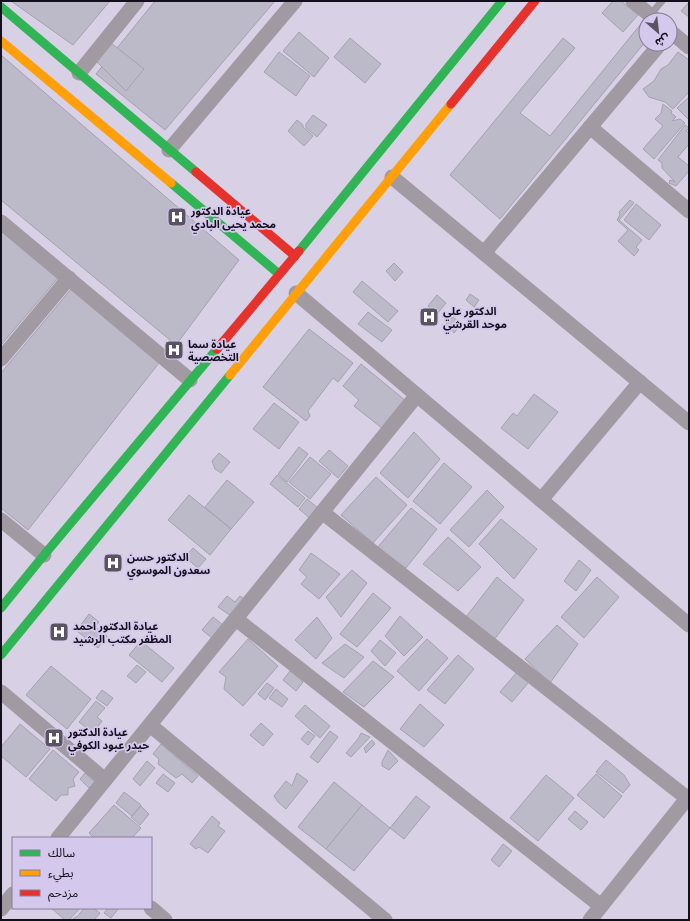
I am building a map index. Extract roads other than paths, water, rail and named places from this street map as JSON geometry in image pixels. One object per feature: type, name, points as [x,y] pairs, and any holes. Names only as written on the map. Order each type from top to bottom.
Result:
[{"type":"main road","points":[[1,608],[48,556],[190,380],[294,256],[502,1]]},
{"type":"main road","points":[[1,655],[535,1]]},
{"type":"main road","points":[[1,8],[294,256]]},
{"type":"main road","points":[[1,41],[279,274]]},
{"type":"main road","points":[[61,572],[71,569]]},
{"type":"main road","points":[[10,628],[12,633],[10,643]]},
{"type":"street","points":[[79,73],[137,1]]},
{"type":"street","points":[[169,150],[295,1]]},
{"type":"street","points":[[633,1],[646,12]]},
{"type":"street","points":[[678,37],[689,46]]},
{"type":"street","points":[[484,253],[653,52]]},
{"type":"street","points":[[590,127],[689,211]]},
{"type":"street","points":[[392,176],[689,423]]},
{"type":"street","points":[[1,222],[190,380]]},
{"type":"street","points":[[1,359],[69,278]]},
{"type":"street","points":[[296,293],[689,625]]},
{"type":"street","points":[[541,500],[640,382]]},
{"type":"street","points":[[62,837],[105,780],[417,395]]},
{"type":"street","points":[[322,512],[688,797],[591,920]]},
{"type":"street","points":[[1,520],[48,556]]},
{"type":"street","points":[[236,620],[601,906]]},
{"type":"street","points":[[1,692],[105,780]]},
{"type":"street","points":[[150,725],[385,920]]},
{"type":"street","points":[[1,909],[12,895]]},
{"type":"street","points":[[152,909],[165,920]]},
{"type":"lane","points":[[656,12],[662,1]]},
{"type":"place","name":"عيادة الدكتور محمد يحيى البادي","points":[[177,217]]},
{"type":"place","name":"الدكتور علي موحد القرشي","points":[[429,317]]},
{"type":"place","name":"عيادة سما التخصصية","points":[[174,350]]},
{"type":"place","name":"الدكتور حسن سعدون الموسوي","points":[[113,563]]},
{"type":"place","name":"عيادة الدكتور احمد المظفر مكتب الرشيد","points":[[59,632]]},
{"type":"place","name":"عيادة الدكتور حيدر عبود الكوفي","points":[[54,738]]}]
